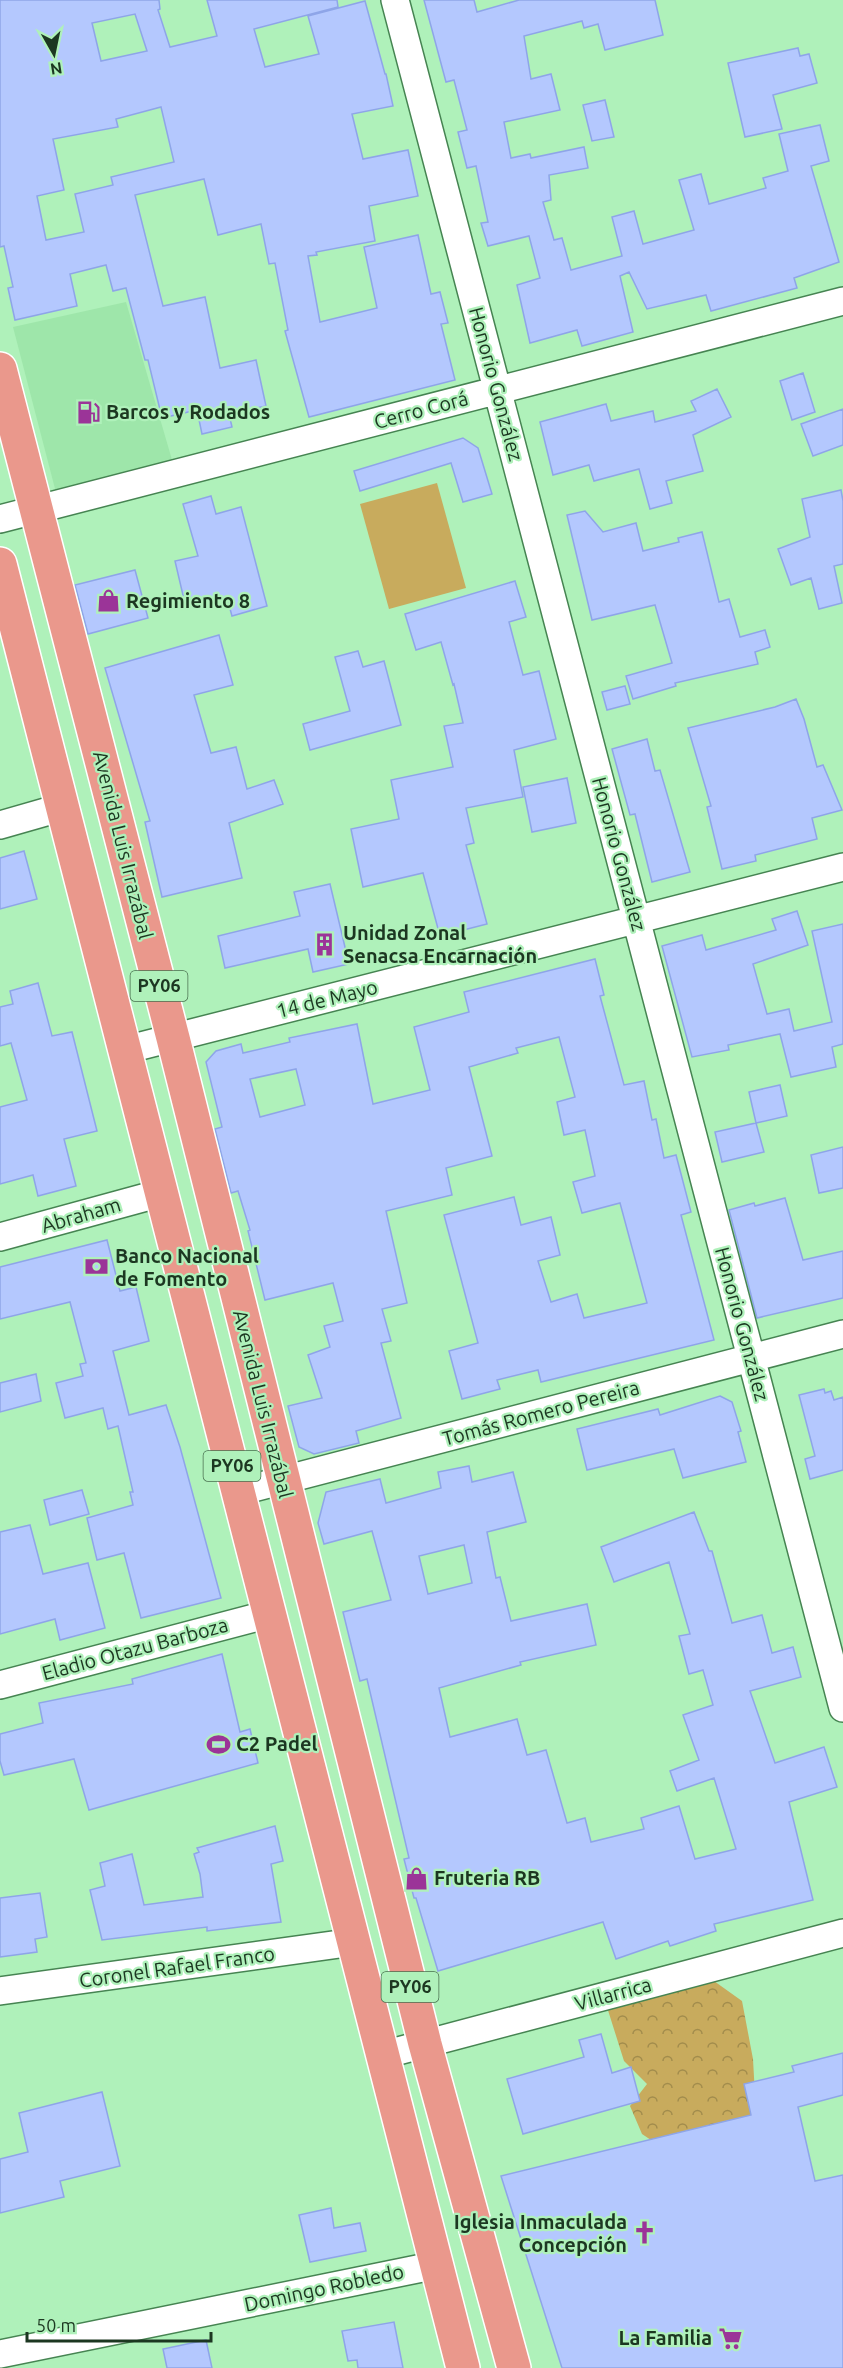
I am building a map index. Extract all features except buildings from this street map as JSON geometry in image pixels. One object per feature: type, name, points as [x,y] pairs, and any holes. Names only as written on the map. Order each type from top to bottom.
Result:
[{"type":"highway","name":"Avenida Luis Irrazábal","points":[[0,369],[173,1038],[424,2044],[514,2368]]},
{"type":"highway","name":"PY06","points":[[0,564],[463,2368]]},
{"type":"street","name":"Honorio González","points":[[395,0],[843,1708]]},
{"type":"street","name":"Cerro Corá","points":[[0,519],[843,301]]},
{"type":"street","points":[[0,825],[63,807]]},
{"type":"street","name":"14 de Mayo","points":[[125,1050],[843,867]]},
{"type":"street","name":"Abraham","points":[[0,1238],[161,1193]]},
{"type":"street","name":"Tomás Romero Pereira","points":[[238,1491],[843,1334]]},
{"type":"street","name":"Eladio Otazu Barboza","points":[[0,1685],[269,1614]]},
{"type":"street","name":"Villarrica","points":[[383,2055],[843,1933]]},
{"type":"street","name":"Coronel Rafael Franco","points":[[0,1991],[354,1942]]},
{"type":"street","name":"Domingo Robledo","points":[[0,2354],[50,2356],[437,2265]]},
{"type":"shaded area","points":[[126,302],[177,477],[60,508],[13,327]]},
{"type":"green space","points":[[437,483],[466,588],[389,609],[360,504]]},
{"type":"green space","points":[[714,1981],[742,2001],[753,2059],[756,2113],[663,2148],[642,2134],[630,2106],[647,2084],[624,2061],[606,2004],[638,2002]]},
{"type":"place","name":"Barcos y Rodados","points":[[88,412]]},
{"type":"place","name":"Regimiento 8","points":[[108,601]]},
{"type":"place","name":"Unidad Zonal Senacsa Encarnación","points":[[325,944]]},
{"type":"place","name":"Banco Nacional de Fomento","points":[[97,1267]]},
{"type":"place","name":"C2 Padel","points":[[218,1744]]},
{"type":"place","name":"Fruteria RB","points":[[416,1878]]},
{"type":"place","name":"Iglesia Inmaculada Concepción","points":[[645,2233]]},
{"type":"place","name":"La Familia","points":[[730,2338]]}]
